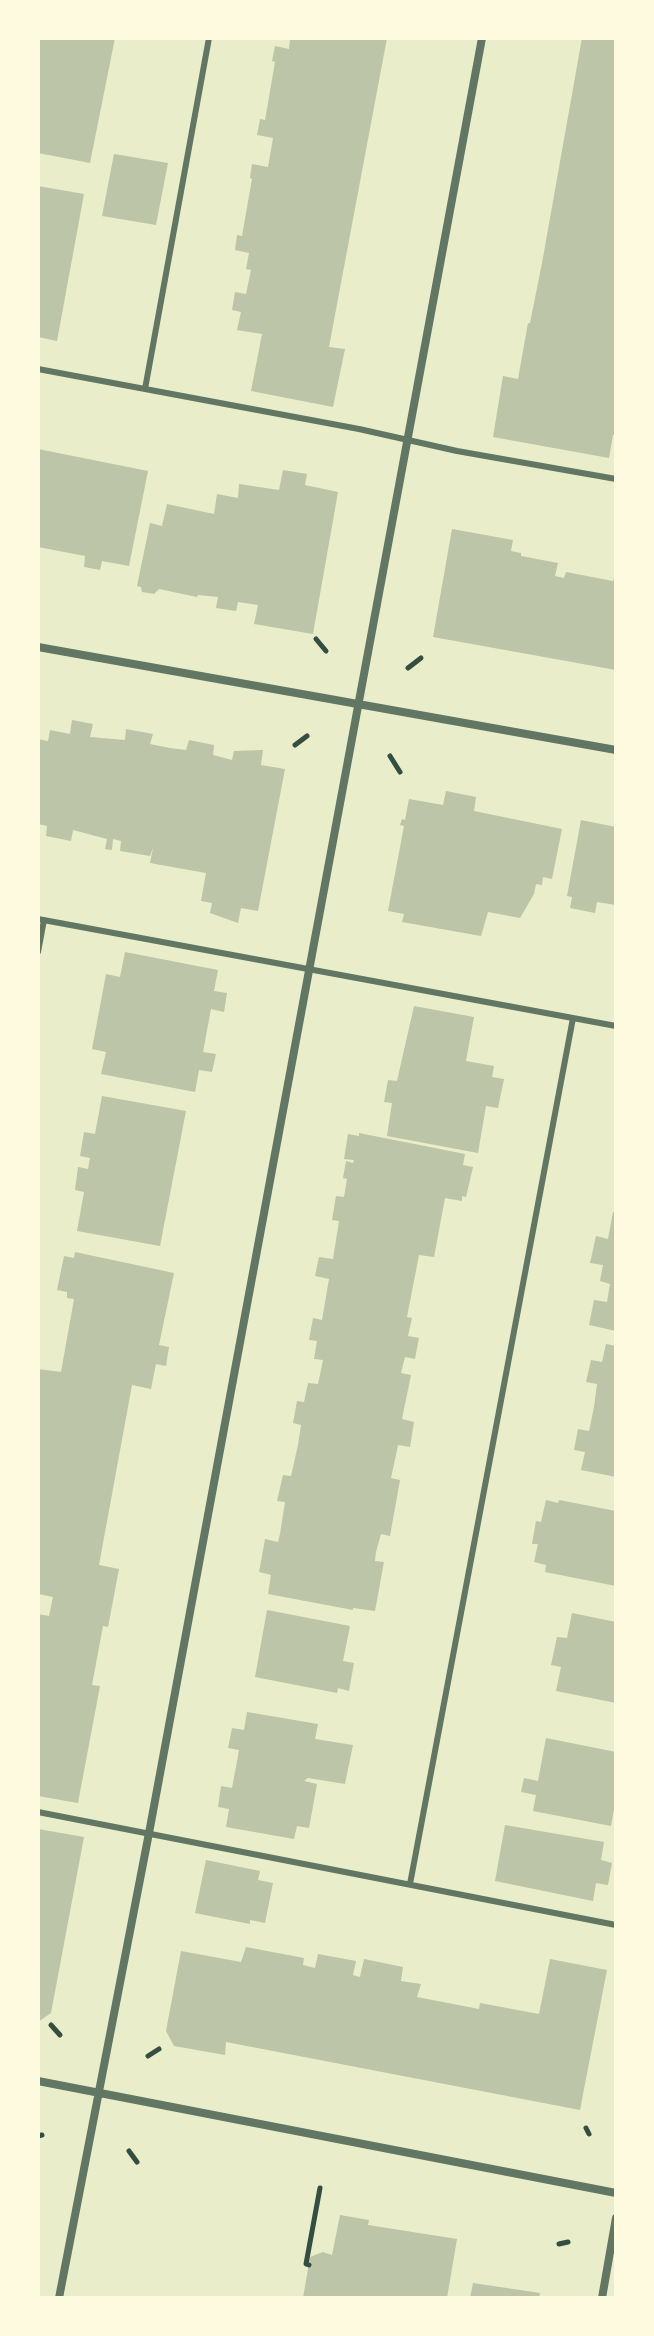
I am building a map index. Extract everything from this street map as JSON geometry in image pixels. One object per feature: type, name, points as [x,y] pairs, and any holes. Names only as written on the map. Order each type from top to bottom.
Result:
[{"type":"street","points":[[59,2298],[149,1833],[482,38]]},
{"type":"street","points":[[38,647],[616,750]]},
{"type":"street","points":[[38,2081],[616,2193]]},
{"type":"street","points":[[602,2298],[616,2218]]},
{"type":"lane","points":[[145,389],[209,38]]},
{"type":"lane","points":[[38,369],[616,479]]},
{"type":"lane","points":[[38,952],[41,920],[616,1026]]},
{"type":"lane","points":[[410,1884],[573,1018]]},
{"type":"lane","points":[[38,1812],[616,1925]]},
{"type":"path","points":[[316,639],[326,651]]},
{"type":"path","points":[[408,668],[421,658]]},
{"type":"path","points":[[295,745],[307,736]]},
{"type":"path","points":[[390,756],[400,772]]},
{"type":"path","points":[[51,2025],[60,2035]]},
{"type":"path","points":[[148,2056],[159,2049]]},
{"type":"path","points":[[129,2151],[137,2162]]},
{"type":"path","points":[[309,2265],[306,2264],[320,2188]]},
{"type":"path","points":[[559,2244],[568,2242]]},
{"type":"building","points":[[38,38],[115,38],[90,163],[38,153]]},
{"type":"building","points":[[290,38],[387,38],[329,347],[345,349],[333,407],[251,391],[262,334],[237,330],[241,312],[232,310],[235,292],[246,294],[251,270],[246,269],[249,253],[235,250],[237,235],[242,236],[252,164],[268,167],[273,138],[257,135],[260,119],[265,120],[275,46],[289,49]]},
{"type":"building","points":[[582,38],[616,38],[616,435],[613,435],[609,458],[493,437],[503,376],[518,379]]},
{"type":"building","points":[[114,154],[168,163],[156,225],[102,216]]},
{"type":"building","points":[[38,186],[84,194],[57,341],[38,337]]},
{"type":"building","points":[[38,449],[148,471],[129,566],[102,561],[100,570],[84,567],[85,556],[38,547]]},
{"type":"building","points":[[283,470],[307,474],[305,485],[338,492],[313,634],[254,624],[258,605],[238,602],[236,611],[216,608],[218,597],[197,597],[159,589],[154,594],[142,592],[141,587],[137,586],[150,523],[162,526],[167,504],[214,514],[217,494],[238,498],[239,484],[279,490]]},
{"type":"building","points":[[452,529],[513,540],[511,551],[558,563],[555,576],[564,578],[566,572],[613,581],[616,573],[616,670],[433,637]]},
{"type":"building","points":[[72,720],[93,724],[90,737],[125,740],[126,729],[153,734],[150,744],[170,748],[186,750],[189,740],[214,745],[213,755],[232,760],[234,751],[263,750],[261,765],[285,769],[258,911],[241,908],[238,923],[210,913],[212,903],[201,901],[206,873],[150,863],[153,848],[150,856],[120,851],[121,841],[113,839],[112,850],[105,849],[107,839],[73,830],[71,841],[46,836],[47,826],[38,824],[38,739],[48,741],[50,730],[70,734]]},
{"type":"building","points":[[446,791],[476,797],[474,811],[562,829],[552,879],[543,877],[542,885],[536,884],[534,894],[520,918],[488,912],[481,936],[402,922],[404,914],[388,911],[404,826],[400,825],[402,819],[405,820],[409,799],[443,805]]},
{"type":"building","points":[[581,820],[616,827],[616,905],[597,902],[595,913],[570,908],[572,897],[567,896]]},
{"type":"building","points":[[125,952],[218,970],[214,991],[227,993],[224,1012],[211,1009],[203,1052],[216,1054],[212,1072],[199,1070],[195,1092],[101,1074],[106,1052],[92,1049],[106,974],[120,977]]},
{"type":"building","points":[[414,1006],[474,1017],[466,1061],[494,1066],[492,1077],[504,1079],[498,1108],[486,1106],[478,1153],[387,1136],[392,1103],[384,1102],[388,1080],[397,1081]]},
{"type":"building","points":[[102,1096],[186,1111],[160,1246],[77,1231],[84,1192],[75,1190],[78,1167],[88,1169],[90,1158],[80,1156],[84,1132],[95,1134]]},
{"type":"building","points":[[359,1133],[465,1154],[463,1165],[473,1167],[466,1197],[462,1196],[462,1201],[445,1198],[434,1257],[419,1255],[407,1317],[412,1318],[408,1336],[419,1338],[415,1359],[405,1357],[401,1373],[411,1375],[402,1419],[414,1422],[410,1447],[398,1445],[391,1478],[400,1480],[390,1536],[381,1534],[376,1552],[375,1561],[384,1562],[375,1611],[353,1610],[268,1594],[271,1575],[259,1572],[265,1539],[278,1542],[280,1534],[285,1502],[277,1501],[283,1475],[291,1476],[298,1445],[301,1425],[293,1423],[297,1401],[304,1402],[308,1383],[318,1384],[323,1360],[314,1359],[317,1341],[309,1340],[313,1318],[322,1320],[329,1279],[315,1276],[319,1257],[333,1259],[339,1221],[332,1220],[336,1196],[344,1197],[346,1161],[353,1163],[354,1160],[344,1159],[348,1134],[359,1136]]},
{"type":"building","points":[[613,1212],[616,1213],[616,1331],[589,1325],[594,1300],[607,1302],[610,1284],[600,1281],[603,1265],[590,1263],[596,1236],[608,1239]]},
{"type":"building","points":[[75,1252],[174,1273],[159,1345],[169,1347],[166,1366],[156,1364],[151,1389],[132,1385],[99,1565],[119,1569],[108,1627],[103,1626],[92,1685],[100,1686],[78,1803],[38,1796],[38,1614],[49,1616],[53,1597],[38,1594],[38,1369],[61,1372],[74,1299],[67,1298],[67,1292],[57,1290],[64,1256],[74,1258]]},
{"type":"building","points":[[606,1344],[616,1346],[616,1477],[581,1470],[585,1452],[574,1450],[578,1429],[589,1431],[594,1407],[597,1384],[586,1382],[591,1360],[602,1362]]},
{"type":"building","points":[[546,1500],[616,1511],[616,1586],[545,1572],[546,1565],[534,1562],[538,1544],[532,1544],[536,1521],[541,1522]]},
{"type":"building","points":[[267,1610],[350,1626],[343,1661],[354,1663],[349,1691],[338,1688],[337,1693],[255,1677]]},
{"type":"building","points":[[572,1613],[616,1622],[616,1703],[556,1691],[561,1667],[551,1665],[557,1637],[567,1638]]},
{"type":"building","points":[[247,1712],[318,1724],[315,1739],[353,1745],[345,1784],[308,1778],[304,1781],[317,1784],[309,1828],[297,1826],[294,1839],[226,1827],[229,1809],[218,1807],[221,1786],[232,1788],[239,1750],[228,1748],[232,1728],[244,1730]]},
{"type":"building","points":[[546,1738],[616,1752],[616,1798],[611,1826],[533,1811],[536,1795],[521,1792],[524,1778],[538,1781]]},
{"type":"building","points":[[505,1825],[604,1842],[601,1860],[612,1863],[608,1885],[596,1883],[593,1901],[495,1881]]},
{"type":"building","points":[[38,1829],[84,1837],[51,2013],[38,2022]]},
{"type":"building","points":[[206,1860],[260,1871],[258,1880],[273,1883],[265,1923],[250,1920],[250,1924],[195,1913]]},
{"type":"building","points":[[246,1947],[304,1958],[303,1965],[315,1968],[318,1954],[356,1961],[353,1975],[360,1977],[364,1959],[403,1967],[401,1981],[421,1984],[417,1997],[479,2009],[480,2003],[539,2014],[550,1959],[607,1970],[580,2110],[226,2042],[225,2055],[174,2046],[166,2031],[181,1951],[241,1962]]},
{"type":"building","points":[[340,2215],[369,2220],[368,2225],[457,2239],[447,2298],[303,2298],[310,2257],[323,2252],[332,2255]]},
{"type":"building","points":[[473,2283],[540,2293],[539,2298],[470,2298]]}]
